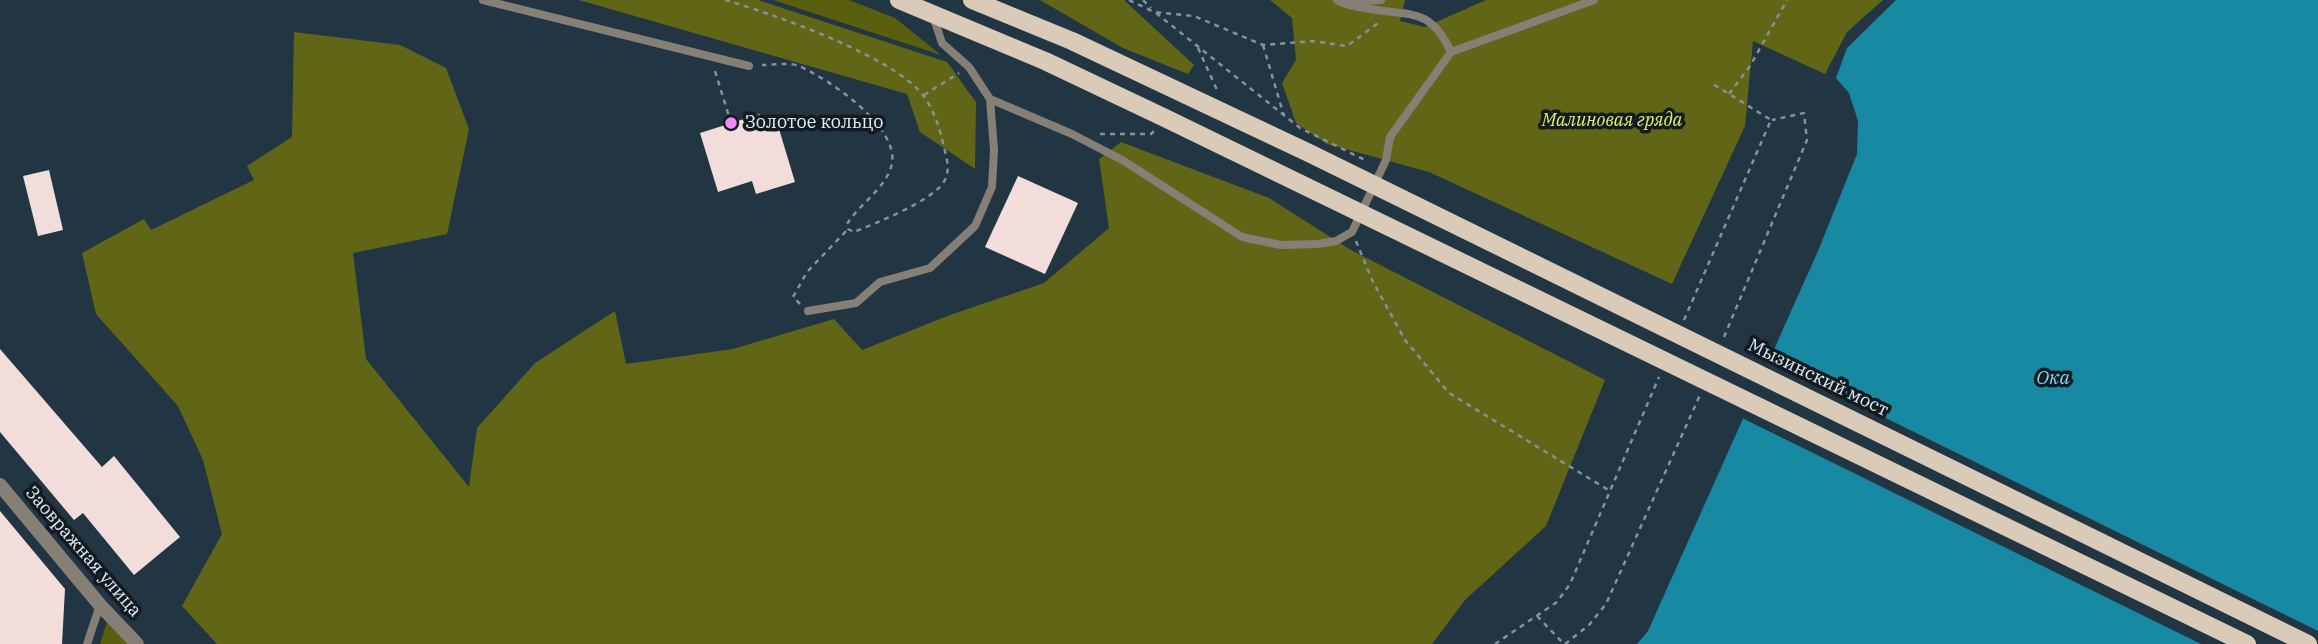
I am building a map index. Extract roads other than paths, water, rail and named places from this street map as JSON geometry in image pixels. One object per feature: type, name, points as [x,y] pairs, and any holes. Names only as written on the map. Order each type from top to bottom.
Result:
[{"type":"main road","points":[[899,0],[932,12],[1165,118],[2247,644]]},
{"type":"main road","name":"Мызинский мост","points":[[972,0],[1072,41],[1309,153],[2308,644]]},
{"type":"street","name":"Заовражная улица","points":[[0,485],[100,605],[137,644]]},
{"type":"lane","points":[[483,0],[749,65]]},
{"type":"lane","points":[[1339,1],[1381,0]]},
{"type":"lane","points":[[990,99],[1072,134],[1124,161],[1242,237],[1281,245],[1318,244],[1335,241],[1352,232],[1380,172],[1390,137],[1451,52],[1594,0]]},
{"type":"lane","points":[[1339,1],[1391,13],[1426,17],[1443,34],[1451,52]]},
{"type":"lane","points":[[808,311],[856,303],[880,282],[930,268],[975,226],[992,187],[994,150],[990,99],[969,67],[942,43],[932,12]]},
{"type":"lane","points":[[87,644],[100,605]]},
{"type":"water","name":"Ока","points":[[1896,0],[2318,0],[2318,644],[1637,644],[1648,631],[1818,251],[1857,154],[1858,121],[1849,93],[1836,78],[1847,48]]},
{"type":"place","name":"Золотое кольцо","points":[[731,123]]},
{"type":"park label","name":"Малиновая гряда","points":[[1612,121]]}]
